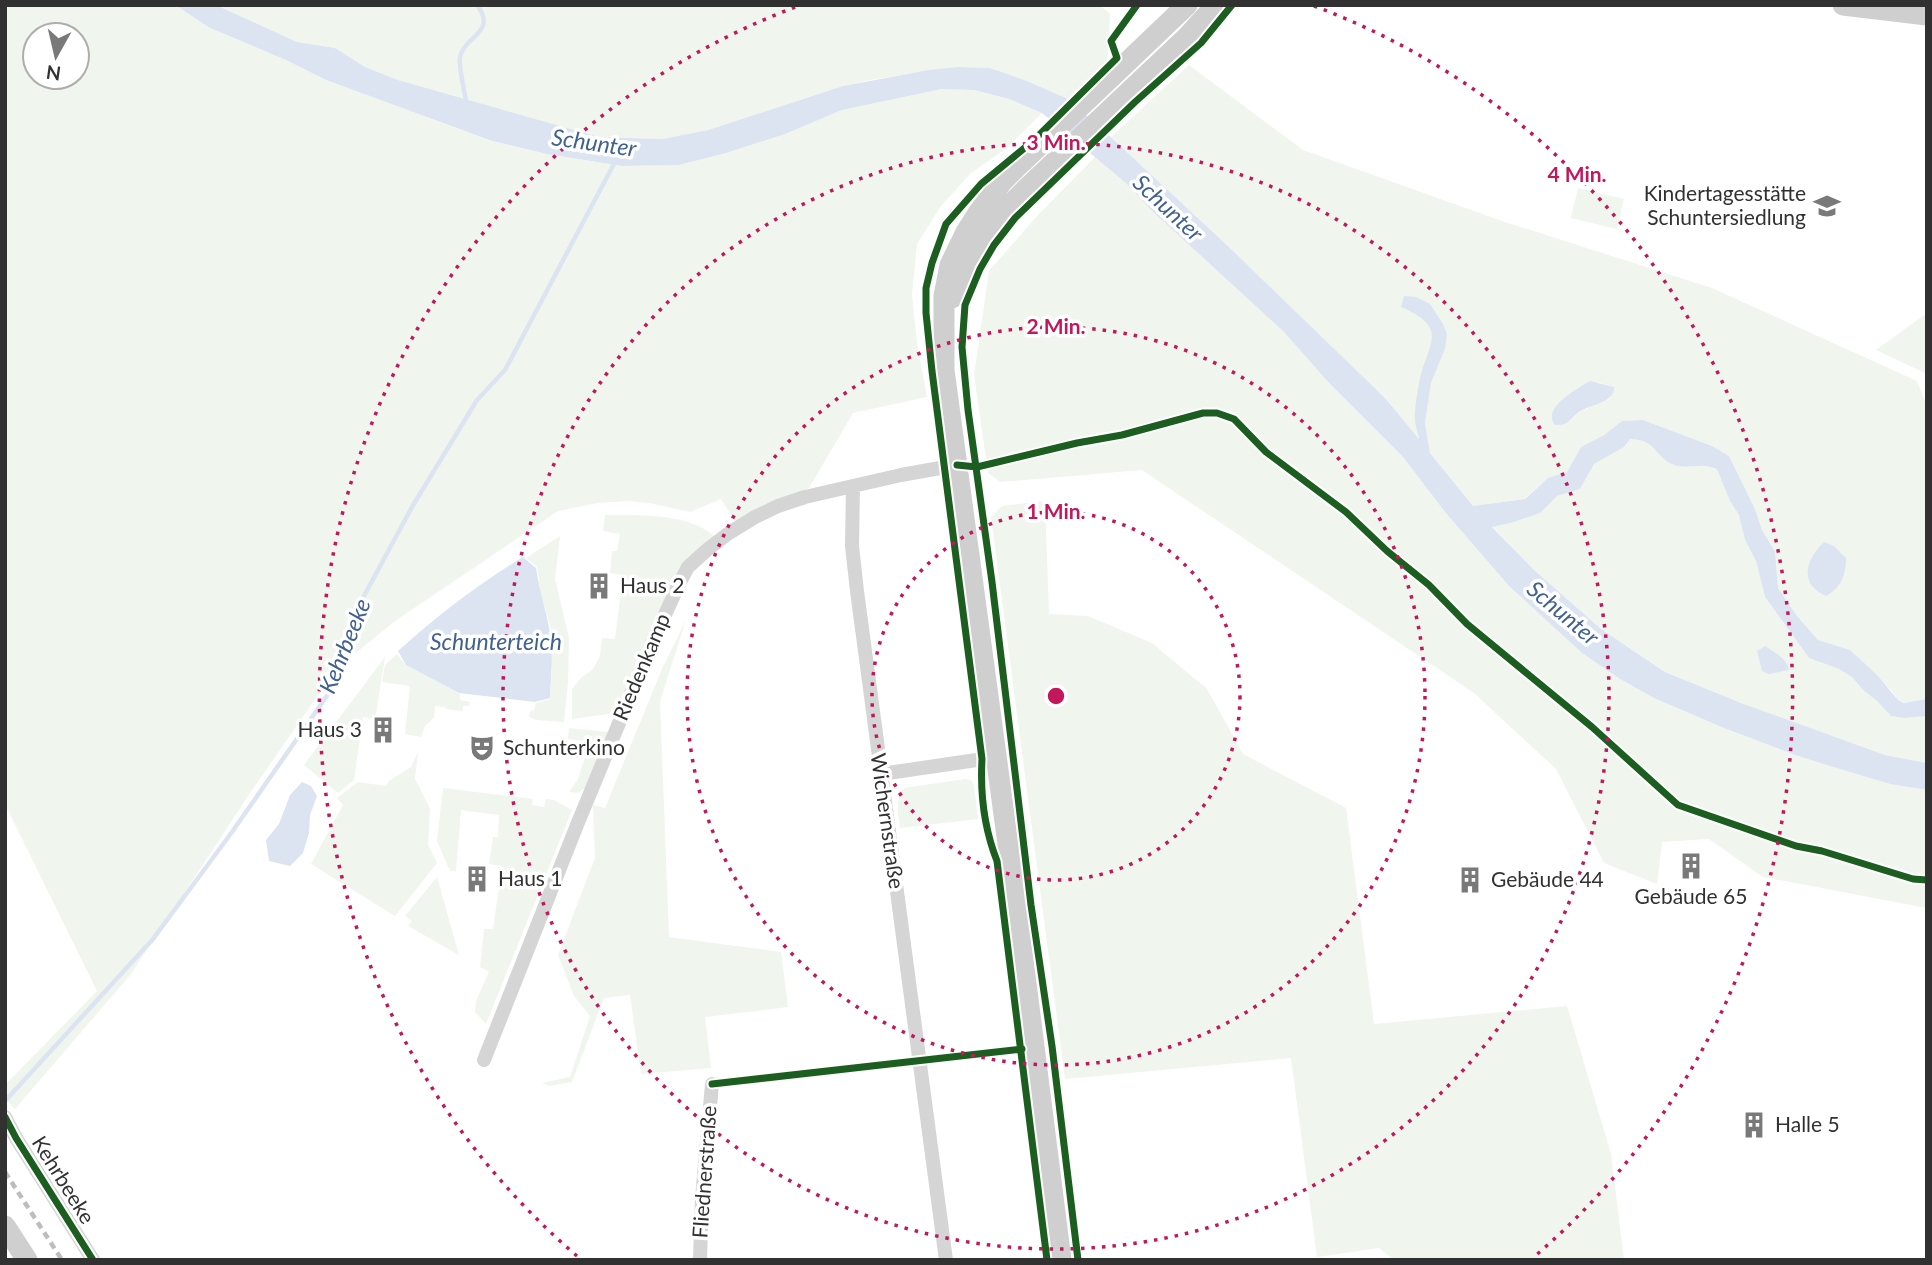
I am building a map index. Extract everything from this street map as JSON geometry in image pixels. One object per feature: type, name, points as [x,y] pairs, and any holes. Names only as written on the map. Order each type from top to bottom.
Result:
[{"type":"main road","points":[[1061,1260],[997,757],[944,370],[944,296],[950,265],[966,232],[997,188],[1187,5]]},
{"type":"main road","points":[[944,316],[980,241],[1005,210],[1216,5]]},
{"type":"main road","points":[[1843,5],[1919,11]]},
{"type":"main road","points":[[5,1226],[27,1260]]},
{"type":"street","points":[[853,486],[957,466]]},
{"type":"street","name":"Wichernstraße","points":[[853,486],[852,546],[946,1260]]},
{"type":"street","name":"Riedenkamp","points":[[484,1059],[652,643],[688,568],[708,549],[755,517],[805,497],[853,486]]},
{"type":"street","points":[[881,774],[997,757]]},
{"type":"street","name":"Fliednerstraße","points":[[700,1260],[702,1198],[712,1084]]},
{"type":"street","name":"Kehrbeeke","points":[[5,1117],[93,1260]]},
{"type":"shaded area","points":[[5,5],[175,5],[210,28],[326,80],[491,141],[547,154],[622,166],[679,165],[785,134],[842,110],[942,89],[973,90],[1009,99],[1042,113],[1007,148],[971,173],[941,206],[917,244],[912,295],[927,397],[853,413],[809,488],[735,521],[721,499],[690,512],[627,501],[598,503],[558,511],[395,621],[336,669],[248,796],[131,974],[15,1109],[5,1098],[5,1085],[97,991],[5,804]]},
{"type":"shaded area","points":[[216,5],[1100,5],[1110,14],[1108,60],[1068,99],[990,68],[958,67],[843,86],[708,130],[662,139],[599,137],[398,80],[365,67],[335,48],[297,42]]},
{"type":"shaded area","points":[[1189,65],[1303,150],[1502,221],[1712,288],[1917,381],[1927,406],[1927,699],[1902,703],[1850,650],[1818,640],[1797,616],[1778,588],[1774,552],[1729,456],[1712,446],[1643,420],[1622,421],[1604,435],[1581,447],[1567,472],[1548,478],[1524,499],[1473,506],[1430,453],[1425,423],[1431,383],[1445,349],[1443,324],[1401,307],[1426,321],[1431,328],[1431,345],[1420,385],[1420,440],[1385,398],[1111,137]],"holes":[[[1597,382],[1614,387],[1609,399],[1579,412],[1569,422]]]},
{"type":"shaded area","points":[[1095,157],[1283,331],[1330,384],[1403,457],[1445,512],[1509,586],[1582,653],[1654,698],[1724,728],[1830,766],[1890,784],[1927,790],[1927,908],[1763,877],[1709,839],[1662,842],[1657,884],[1604,863],[1556,769],[1474,693],[1142,470],[1000,482],[988,473],[974,375],[989,271],[1039,214]]},
{"type":"shaded area","points":[[1578,188],[1624,199],[1617,229],[1571,218]]},
{"type":"shaded area","points":[[1927,313],[1927,374],[1876,350]]},
{"type":"shaded area","points":[[1630,439],[1646,443],[1665,460],[1678,466],[1707,466],[1718,469],[1730,501],[1739,515],[1745,540],[1756,561],[1765,597],[1809,658],[1852,677],[1891,716],[1927,716],[1927,763],[1885,755],[1741,703],[1665,672],[1601,629],[1533,569],[1492,526],[1539,513],[1557,496],[1580,489],[1593,464],[1624,447]]},
{"type":"shaded area","points":[[1045,501],[1049,614],[1088,616],[1152,643],[1207,689],[1243,754],[1346,808],[1374,1024],[1567,1006],[1611,1154],[1624,1260],[1394,1260],[1379,1248],[1317,1257],[1291,1058],[1065,1079],[991,517],[1002,506]]},
{"type":"shaded area","points":[[605,515],[677,519],[703,528],[714,536],[684,565],[657,615],[616,713],[572,719],[572,689],[593,669],[600,656],[602,638],[615,639],[623,575],[610,573],[612,551],[617,551],[620,534],[603,531]]},
{"type":"shaded area","points":[[560,536],[555,579],[569,638],[564,722],[529,717],[536,703],[550,699],[552,671],[551,629],[537,567],[526,558]]},
{"type":"shaded area","points":[[686,620],[660,701],[669,937],[781,952],[788,1007],[705,1017],[711,1068],[641,1074],[630,995],[604,998],[572,1082],[549,1086],[542,1083],[570,1077],[590,1016],[574,996],[558,955],[595,858],[593,805],[605,808],[662,669]]},
{"type":"shaded area","points":[[397,654],[405,664],[460,694],[460,700],[470,702],[469,706],[463,706],[463,711],[435,706],[434,718],[425,726],[421,737],[405,734],[410,686],[382,682],[385,665]]},
{"type":"shaded area","points":[[385,657],[375,719],[363,717],[354,780],[338,793],[304,765]]},
{"type":"shaded area","points":[[569,728],[608,732],[585,788],[578,793],[569,792],[578,779],[590,742],[568,739]]},
{"type":"shaded area","points":[[418,752],[415,779],[430,809],[428,845],[437,863],[395,916],[311,864],[343,805],[337,798],[358,782],[386,786],[389,781],[411,767]]},
{"type":"shaded area","points":[[971,780],[974,785],[978,819],[900,828],[898,802],[904,788]]},
{"type":"shaded area","points":[[443,788],[533,799],[532,805],[544,807],[546,799],[554,800],[572,810],[486,1024],[475,1012],[476,1001],[489,972],[480,967],[484,929],[493,929],[502,866],[489,864],[493,837],[498,837],[499,815],[461,810],[456,871],[450,871],[437,841]]},
{"type":"shaded area","points":[[437,877],[459,955],[408,926],[412,921],[405,916]]},
{"type":"water","name":"Schunter","points":[[175,5],[216,5],[297,42],[335,48],[365,67],[398,80],[599,137],[662,139],[708,130],[843,86],[958,67],[990,68],[1068,99],[1231,249],[1385,398],[1419,439],[1415,408],[1422,369],[1432,339],[1431,330],[1417,315],[1401,307],[1404,296],[1416,297],[1430,304],[1447,334],[1445,349],[1431,383],[1425,423],[1430,453],[1473,506],[1525,499],[1548,478],[1567,472],[1581,447],[1604,435],[1622,421],[1643,420],[1712,446],[1729,456],[1755,509],[1762,530],[1775,552],[1778,588],[1797,616],[1818,640],[1850,650],[1878,676],[1898,700],[1903,703],[1927,699],[1927,716],[1891,716],[1852,677],[1809,658],[1765,597],[1756,561],[1745,540],[1739,515],[1717,469],[1706,466],[1678,466],[1665,460],[1646,443],[1630,439],[1624,447],[1594,464],[1580,489],[1557,496],[1540,513],[1492,527],[1533,569],[1601,629],[1665,672],[1741,703],[1885,755],[1927,763],[1927,790],[1890,784],[1830,766],[1724,728],[1654,698],[1582,653],[1509,586],[1445,512],[1403,457],[1330,384],[1283,331],[1151,210],[1126,183],[1042,113],[1009,99],[974,90],[942,89],[842,110],[785,134],[679,165],[622,166],[547,154],[492,141],[326,80],[210,28]]},
{"type":"water","points":[[1590,381],[1614,387],[1613,393],[1603,401],[1579,412],[1566,423],[1555,425],[1552,419],[1556,406]]},
{"type":"water","points":[[1824,542],[1834,546],[1846,558],[1842,580],[1826,596],[1811,585],[1808,578],[1809,563]]},
{"type":"water","name":"Schunterteich","points":[[523,557],[536,568],[551,636],[550,698],[535,702],[459,693],[406,665],[398,651],[458,601]]},
{"type":"water","points":[[1765,646],[1783,659],[1789,670],[1769,674],[1762,671],[1757,651]]},
{"type":"water","points":[[302,782],[311,786],[317,796],[310,815],[309,833],[303,853],[290,866],[269,861],[266,840],[279,824],[290,795]]},
{"type":"waterway","points":[[466,102],[460,57],[484,22],[477,5]]},
{"type":"waterway","name":"Kehrbeeke","points":[[5,1101],[153,939],[331,690],[357,609],[412,507],[477,400],[505,370],[616,160]]},
{"type":"railway","points":[[5,1172],[62,1260]]},
{"type":"cycle path","points":[[1047,1260],[997,861],[984,811],[982,759],[932,371],[926,288],[946,224],[981,184],[1033,141],[1117,58],[1111,41],[1137,5]]},
{"type":"cycle path","points":[[1078,1260],[968,410],[962,347],[965,305],[980,269],[1015,218],[1135,102],[1201,43],[1232,5]]},
{"type":"cycle path","points":[[957,465],[977,467],[1122,435],[1203,413],[1217,413],[1234,419],[1266,452],[1346,512],[1387,551],[1429,585],[1467,624],[1592,727],[1678,805],[1796,846],[1822,851],[1913,879],[1927,880]]},
{"type":"cycle path","points":[[712,1084],[1022,1049]]},
{"type":"cycle path","points":[[5,1117],[93,1260]]},
{"type":"place","name":"Kindertagesstätte Schuntersiedlung","points":[[1827,206]]},
{"type":"place","name":"Haus 2","points":[[599,586]]},
{"type":"place","name":"Haus 3","points":[[383,730]]},
{"type":"place","name":"Schunterkino","points":[[482,748]]},
{"type":"place","name":"Gebäude 65","points":[[1691,866]]},
{"type":"place","name":"Haus 1","points":[[477,879]]},
{"type":"place","name":"Gebäude 44","points":[[1470,880]]},
{"type":"place","name":"Halle 5","points":[[1754,1125]]}]
